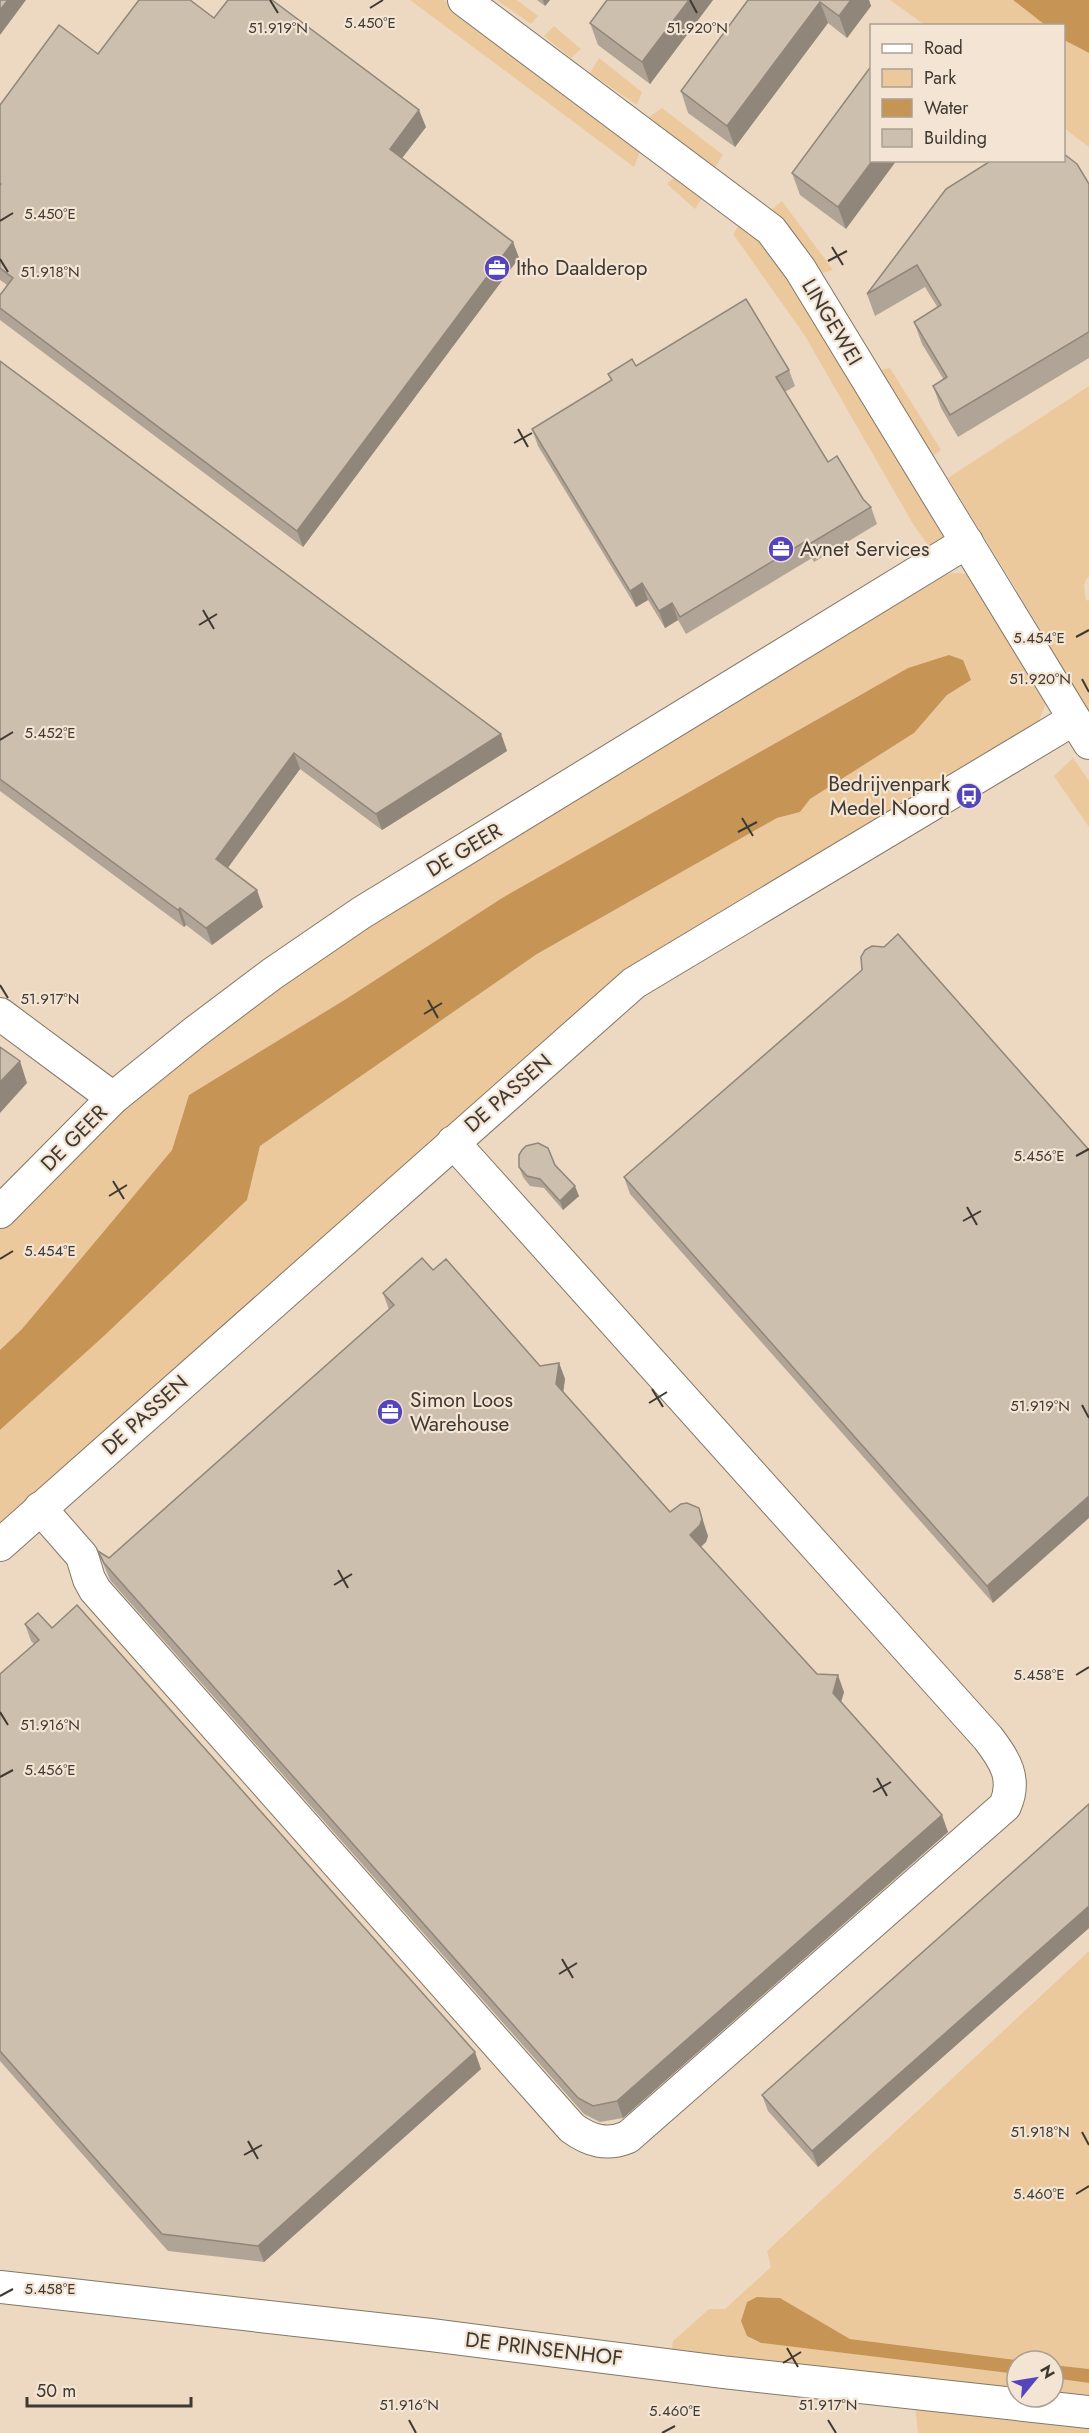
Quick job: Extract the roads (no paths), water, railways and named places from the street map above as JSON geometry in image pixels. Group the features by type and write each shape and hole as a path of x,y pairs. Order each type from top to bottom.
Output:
{"street":[{"name":"LINGEWEI","path":"464,0 771,230 800,269 1082,731"},
{"name":"DE GEER","path":"0,1212 113,1098 212,1019 361,913 967,542"},
{"name":"DE PASSEN","path":"0,1545 634,983 1082,731"},
{"path":"0,1014 113,1098"},
{"path":"40,1508 82,1556 95,1590 572,2128 585,2137 608,2143 628,2137 1005,1806 1010,1795 1011,1784 1008,1769 988,1738 453,1142"},
{"name":"DE PRINSENHOF","path":"0,2287 431,2335 722,2372 1089,2412"}],"water":[{"path":"1013,0 1089,0 1089,53 1065,41 1065,24 1044,24"},
{"path":"949,655 963,660 971,680 947,695 914,733 810,799 800,812 777,818 537,954 260,1146 247,1200 105,1335 0,1430 0,1350 22,1329 172,1150 189,1095 346,999 502,898 908,668"},
{"path":"757,2297 780,2298 850,2339 1005,2359 1005,2373 761,2343 747,2336 741,2321 747,2302"},
{"path":"1065,2366 1089,2369 1089,2383 1065,2380"}],"place":[{"name":"Itho Daalderop","path":"497,268"},
{"name":"Avnet Services","path":"781,549"},
{"name":"Bedrijvenpark Medel Noord","path":"969,796"},
{"name":"Simon Loos Warehouse","path":"390,1412"}]}
